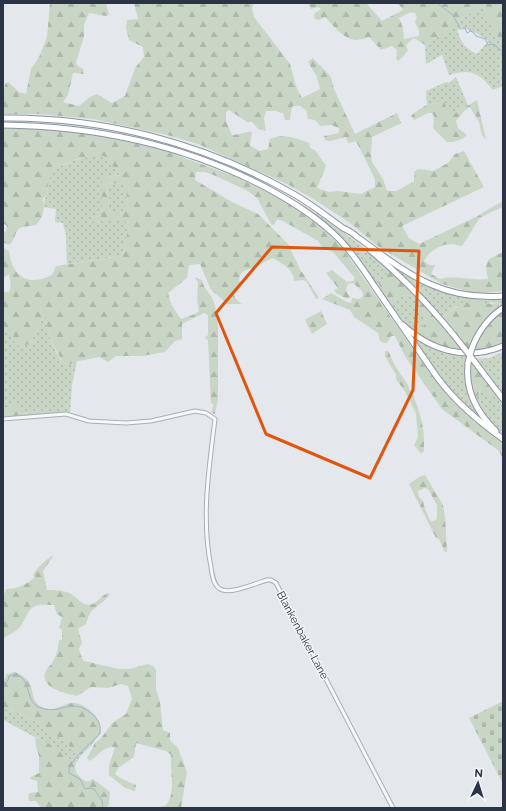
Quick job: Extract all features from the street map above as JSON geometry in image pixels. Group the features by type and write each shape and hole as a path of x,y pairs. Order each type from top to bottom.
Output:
{"highway":[{"path":"3,118 50,119 89,123 132,131 179,144 232,164 278,185 344,228 405,281 434,311 503,399"},
{"path":"3,125 67,128 124,137 166,148 197,158 250,180 302,208 333,233 353,256 451,396 472,416 503,438"},
{"path":"344,228 352,232 405,271 431,285 447,291 471,296 503,296"},
{"path":"503,308 492,316 482,327 472,348 468,363 468,379 473,401 486,420 503,438"},
{"path":"398,320 423,341 446,350 459,353 476,353 503,346"}],"street":[{"name":"Blankenbaker Lane","path":"3,419 66,414 89,422 126,423 151,421 195,411 206,413 215,419 206,511 207,548 214,582 218,588 236,590 267,580 275,582 393,808"}],"highlighted area":[{"path":"272,247 419,251 413,390 370,478 266,434 216,313"}],"green space":[{"path":"50,3 106,3 109,15 106,16 89,13 84,25 84,36 76,63 83,69 84,74 73,73 68,95 63,102 79,106 90,97 97,94 112,103 125,96 135,68 144,57 143,47 129,40 126,28 127,20 138,19 134,3 254,3 252,8 254,17 290,64 296,86 302,98 320,89 317,77 308,62 313,58 331,77 334,89 355,134 397,113 401,123 372,137 372,162 383,179 387,191 397,191 414,181 414,172 418,169 433,171 448,163 455,154 464,151 484,187 402,226 409,238 419,244 478,216 503,201 503,207 479,219 462,246 448,244 440,247 432,251 424,261 429,265 435,265 431,274 440,279 488,279 486,268 488,261 503,252 503,291 484,293 470,292 442,284 379,247 350,223 312,198 289,185 198,144 167,135 93,119 38,114 3,114 5,84 8,82 19,92 26,94 31,69 40,55 47,37","holes":["293,106 300,106 306,110 308,119 315,120 320,126 331,125 339,128 339,133 324,136 325,140 330,141 346,137 348,143 356,141 375,179 375,187 361,194 338,191 329,192 317,188 326,166 315,150 310,148 309,143 294,138 280,136 270,139 268,149 260,151 250,146 252,132 232,135 226,121 226,112 229,110 247,122 252,122 258,129 266,131 264,118 266,111 283,113 285,120 290,120"]},
{"path":"308,3 366,3 382,21 403,10 398,3 503,3 503,48 482,6 466,16 456,20 445,32 425,45 414,38 406,45 408,50 398,61 396,59 397,50 392,46 381,50 369,37 356,40 347,38 325,17 319,20 315,19 314,14 321,9 318,7 311,9","holes":["411,12 415,13 417,17 415,22 419,31 419,36 404,39 403,28 399,18"]},
{"path":"482,6 503,48 503,86 493,90 479,76 469,72 449,75 442,55 426,64 425,45 445,32 456,20 466,16","holes":["466,29 478,34 488,41 477,54 464,45 457,30"]},
{"path":"456,77 468,105 452,115 447,112 439,102 427,105 426,91 446,82 449,83"},
{"path":"477,100 486,140 482,135 479,122 470,107 465,110 456,121 458,128 467,135 460,140 455,141 447,142 433,128 434,116 432,113 428,113 414,120 411,116 426,105 440,102 445,103 447,112 452,115"},
{"path":"23,127 98,135 160,149 231,175 283,199 312,218 343,249 430,373 460,408 475,422 503,442 503,459 499,451 442,409 405,356 395,336 391,336 387,343 380,341 378,333 354,317 350,310 322,299 331,293 351,303 352,298 360,299 363,296 362,291 353,283 348,284 346,287 350,297 349,298 347,299 336,293 334,290 338,288 326,273 332,270 347,282 353,281 355,278 333,252 323,248 318,241 283,221 277,219 274,225 271,224 257,198 248,191 205,172 196,172 195,180 232,202 258,214 288,244 300,269 319,298 316,299 307,282 303,280 294,281 292,273 283,264 273,258 242,272 239,281 242,285 233,291 236,299 242,304 228,304 211,290 200,264 189,265 187,278 168,293 171,304 181,319 199,311 197,300 198,282 194,277 202,280 204,287 213,300 218,320 218,399 215,414 211,413 214,405 211,403 208,341 205,337 208,335 208,315 204,313 182,324 182,339 175,341 165,352 142,356 116,356 108,362 99,357 70,364 64,363 52,341 46,316 41,320 30,344 19,346 15,345 12,331 7,329 3,332 3,292 9,292 11,285 9,274 5,277 3,276 3,248 9,251 11,260 18,273 29,280 36,280 52,275 56,266 122,256 127,238 127,229 126,220 106,220 91,223 90,220 92,218 102,215 102,181 105,177 120,175 104,156 90,156 64,164 53,172 49,179 46,195 43,199 44,207 42,217 36,225 20,228 9,245 3,242 3,234 6,231 7,226 3,223 3,128","holes":["123,183 127,196 125,210 118,214 113,214 109,211 107,184"]},
{"path":"90,156 104,156 120,175 105,177 102,215 92,218 91,223 106,220 126,220 126,243 122,256 67,264 66,235 63,223 55,222 56,209 44,207 48,181 56,170 66,163"},
{"path":"123,183 125,186 127,200 125,210 118,214 113,214 109,211 107,184"},
{"path":"316,213 358,243 390,270 386,277 378,282 379,287 344,241 315,215"},
{"path":"382,257 416,280 444,292 486,299 503,298 503,305 494,312 494,308 500,304 496,302 457,306 442,318 407,279"},
{"path":"388,270 390,270 412,292 410,295 401,296 391,305 382,293 378,282 386,277"},
{"path":"412,292 420,299 422,311 426,317 424,326 415,333 404,323 391,305 401,296 410,295"},
{"path":"420,299 464,352 434,345 415,333 424,326 426,317 419,305"},
{"path":"474,301 492,304 500,302 500,304 496,307 478,331 473,339 469,351 442,318 460,305"},
{"path":"503,310 503,342 483,350 473,351 484,328"},
{"path":"321,311 327,324 312,334 306,319"},
{"path":"46,316 49,334 61,360 66,364 77,361 72,385 70,413 33,415 14,409 3,408 3,332 7,329 12,331 15,340 30,344 41,320"},
{"path":"413,339 440,350 467,356 465,375 469,393 472,402 488,425 476,417 456,397"},
{"path":"385,351 389,352 394,364 411,391 418,407 424,442 424,451 421,454 414,445 418,437 416,414 406,393 396,379 396,375 385,356"},
{"path":"503,352 503,395 475,359 489,358"},
{"path":"470,360 472,362 471,371 479,394 482,387 496,393 499,397 503,407 503,435 480,412 470,383"},
{"path":"472,362 496,393 489,396 486,394 485,388 482,387 477,397 475,396 473,392 471,375"},
{"path":"16,403 24,413 33,415 3,418 3,408"},
{"path":"425,475 443,505 447,552 445,552 439,539 436,538 409,484","holes":["425,488 428,489 437,505 437,519 431,522 423,501 419,497 418,491"]},
{"path":"54,555 43,571 47,590 58,590 72,594 83,603 89,605 95,603 106,594 110,594 90,613 86,624 78,629 82,643 79,649 84,661 119,669 129,669 148,664 153,666 156,670 156,689 160,702 163,730 170,733 170,740 178,748 187,772 181,808 150,808 166,805 171,795 171,755 166,751 136,743 134,757 118,768 115,774 120,778 136,785 135,791 125,788 109,775 109,766 115,747 105,749 90,761 87,758 95,743 102,737 112,723 126,714 132,699 128,686 121,684 108,688 91,687 77,696 54,689 49,685 45,676 46,670 55,658 59,640 62,640 62,630 59,628 62,617 57,614 54,605 35,606 30,610 18,629 3,638 3,597 6,589 18,587 29,582 35,577 33,575 39,567"},
{"path":"14,672 28,680 31,685 34,699 44,708 50,709 76,703 91,711 96,716 99,721 101,733 88,749 81,755 35,721 3,708 3,682 7,674"},
{"path":"503,701 503,784 469,718"},
{"path":"3,708 35,721 63,741 81,755 76,763 38,737 35,737 3,720"},
{"path":"35,737 50,744 76,763 76,772 81,778 87,782 93,779 110,792 109,804 107,808 41,808 36,801 29,801 29,793 38,792 37,781 30,779 39,773 39,756"}],"waterway":[{"path":"437,3 453,15 460,28"},
{"path":"463,28 465,28 467,33 470,31 473,32 476,36 485,39 488,45 494,44 503,51"},
{"path":"3,686 8,680 9,676 16,674 24,681 31,699 36,705 52,710 73,706 79,707 85,709 96,718 99,722 100,733 76,757 69,768 69,773 80,779 85,789 90,788 95,790 103,803 102,808"}]}
